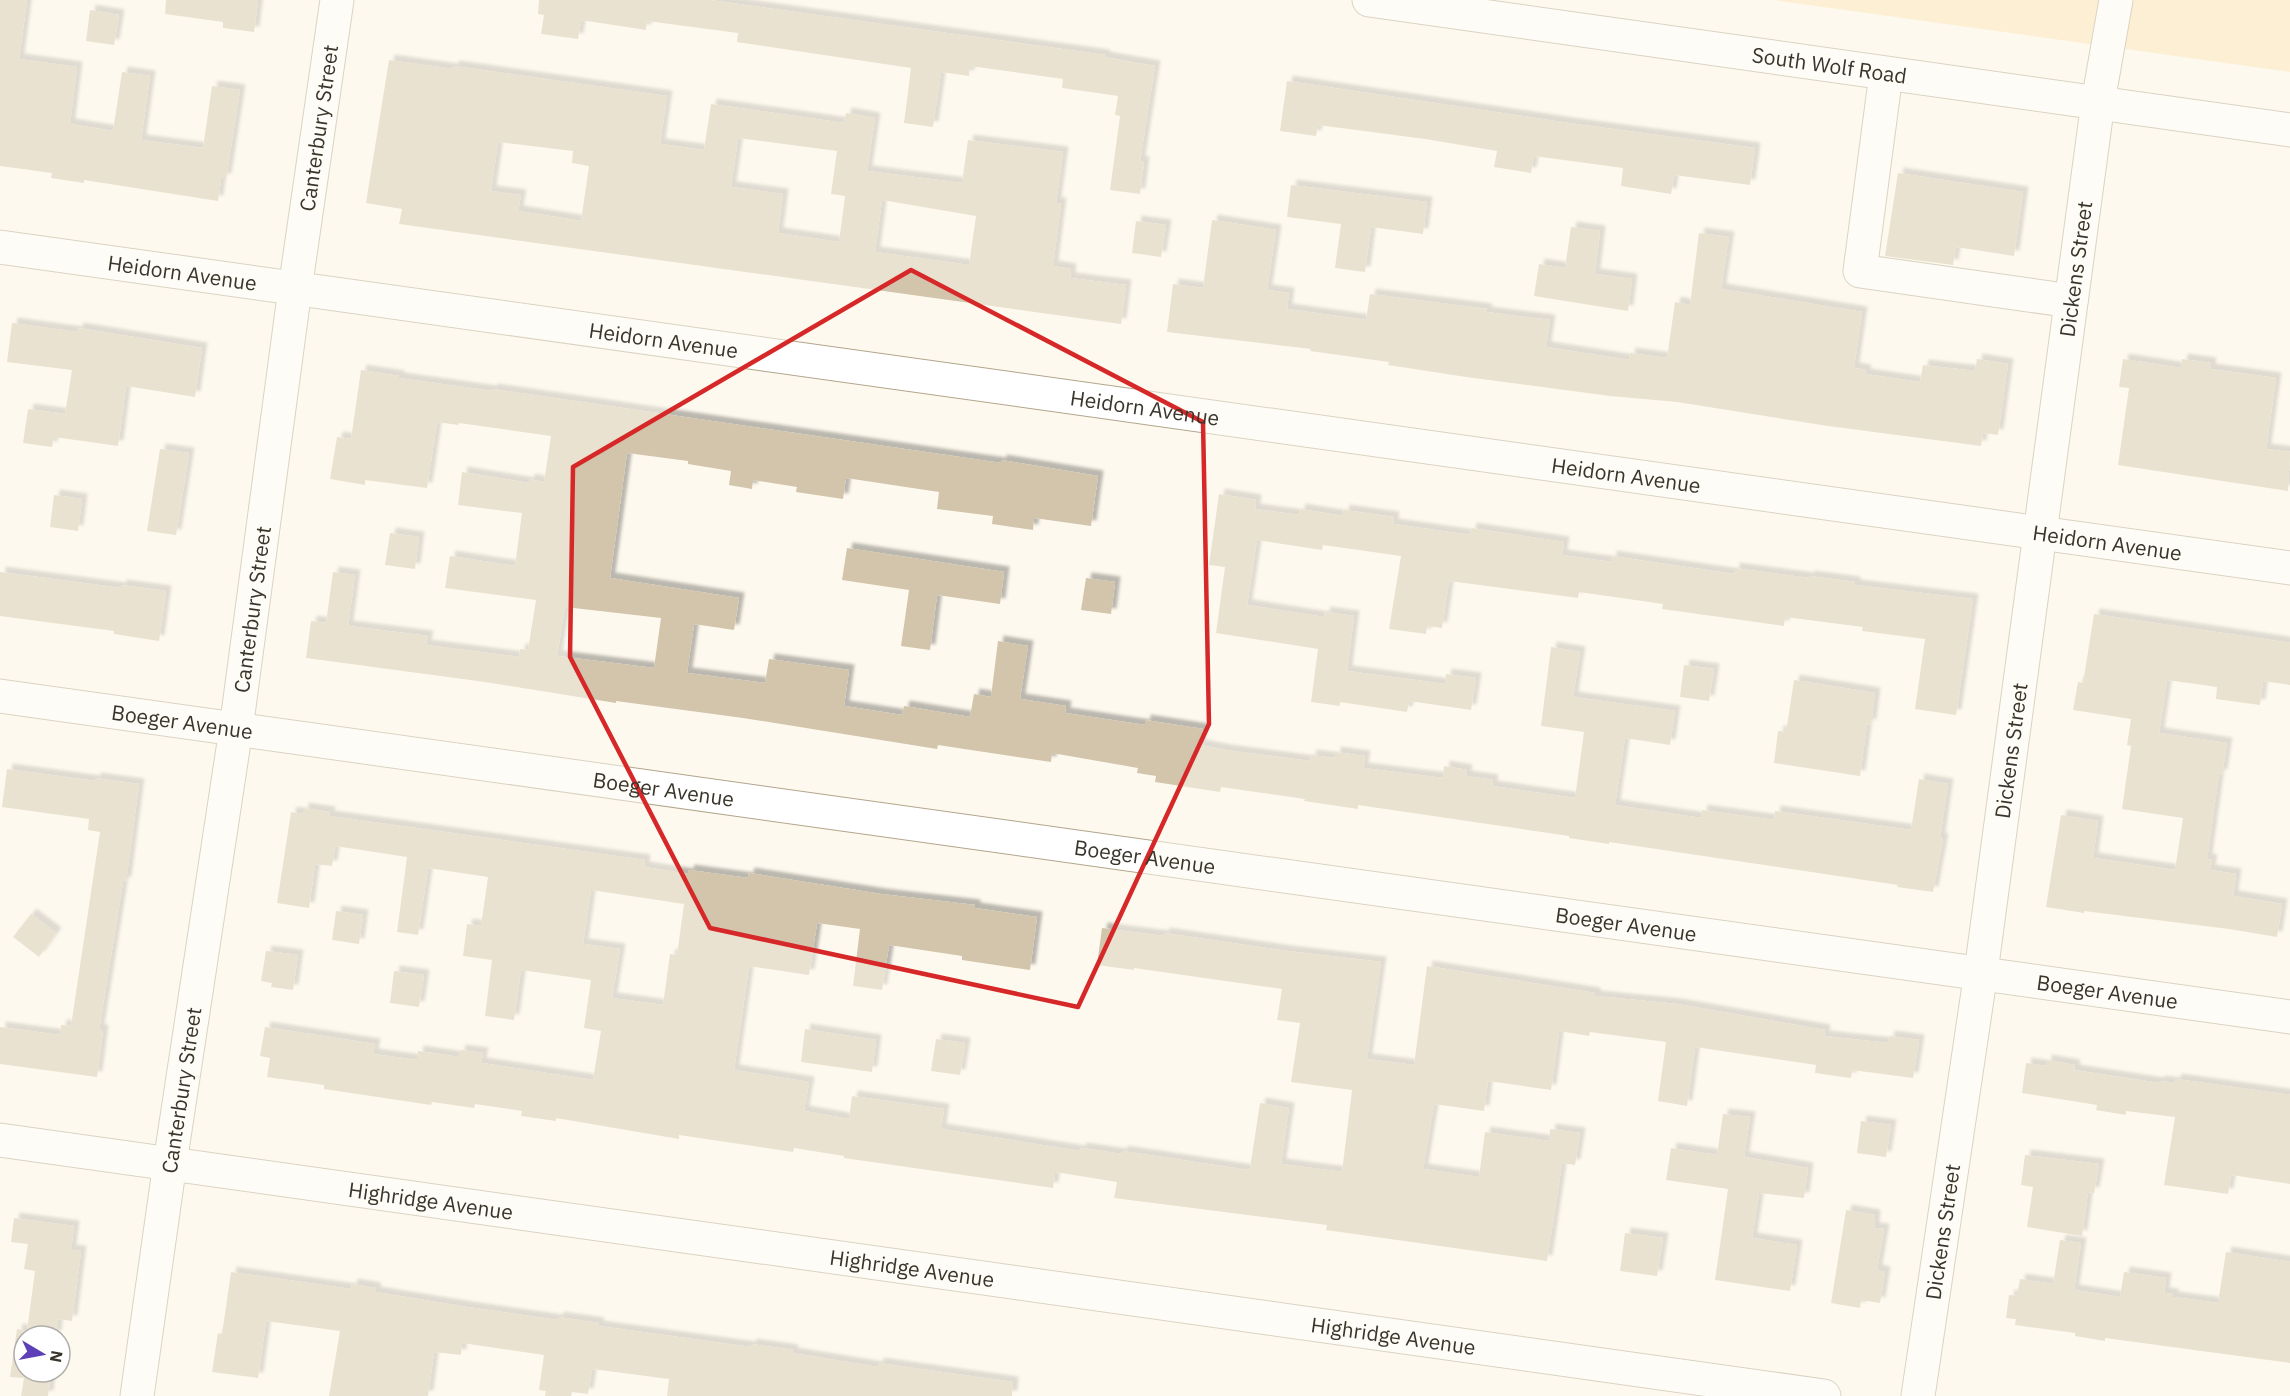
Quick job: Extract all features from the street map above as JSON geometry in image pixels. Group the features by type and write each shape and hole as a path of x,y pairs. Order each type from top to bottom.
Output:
{"street":[{"name":"Canterbury Street","path":"137,1396 236,729 295,289 337,0"},
{"name":"South Wolf Road","path":"1370,0 2290,130"},
{"name":"Dickens Street","path":"1918,1396 1981,972 2098,102 2116,0"},
{"path":"1886,74 1860,271 2071,301"},
{"name":"Heidorn Avenue","path":"0,247 2290,568"},
{"name":"Boeger Avenue","path":"0,696 2290,1017"},
{"name":"Highridge Avenue","path":"0,1140 1824,1396"}],"highlighted area":[{"path":"911,270 1203,422 1209,724 1078,1007 710,928 570,657 573,467"}],"shaded area":[{"path":"1773,0 2290,0 2290,72"}],"building":[{"path":"0,0 27,0 19,59 77,67 70,124 113,131 122,72 150,76 141,140 203,148 212,86 240,90 226,179 221,179 218,201 84,180 84,183 51,178 52,173 0,166"},
{"path":"166,0 258,0 254,32 223,28 223,22 165,14"},
{"path":"539,0 709,0 1105,55 1104,57 1155,66 1140,161 1144,162 1140,194 1110,190 1120,116 1115,115 1118,96 1062,88 1063,79 970,66 969,76 941,72 933,127 904,123 911,68 737,42 738,33 647,21 646,30 581,20 578,39 541,34 544,15 538,14"},
{"path":"90,10 119,15 114,45 86,41"},
{"path":"389,60 453,69 454,66 667,96 660,144 704,150 711,104 844,123 846,113 875,118 867,171 962,183 968,140 1063,152 1056,203 1061,203 1053,266 1071,269 1070,278 1126,285 1121,324 399,224 402,209 366,203","holes":["738,138 837,151 831,194 845,196 839,242 778,233 783,194 731,187","498,142 573,151 572,163 589,166 581,221 518,211 521,195 491,191","882,200 976,216 969,265 875,252"]},
{"path":"1287,81 1755,148 1750,185 1674,175 1671,194 1621,186 1623,168 1534,156 1531,173 1494,167 1497,151 1318,125 1316,136 1280,131"},
{"path":"1898,173 2023,192 2014,256 1956,247 1953,265 1885,256"},
{"path":"1291,185 1427,202 1423,234 1371,227 1365,272 1335,268 1341,224 1287,217"},
{"path":"1212,220 1276,230 1267,290 1289,293 1287,309 1366,320 1370,294 1487,309 1486,312 1550,320 1546,347 1629,360 1630,353 1667,358 1675,302 1690,305 1699,233 1729,237 1721,289 1862,312 1854,368 1866,370 1865,374 1920,382 1923,365 1975,371 1977,359 2008,364 1998,435 1983,433 1981,446 1828,426 1677,402 1610,396 1466,377 1388,365 1389,362 1310,351 1311,349 1167,332 1173,284 1203,288"},
{"path":"1136,221 1166,225 1161,257 1132,253"},
{"path":"1571,227 1600,231 1595,274 1632,279 1628,311 1534,296 1539,264 1565,268"},
{"path":"12,323 77,332 78,328 202,348 195,397 126,386 118,446 54,437 52,447 23,443 28,409 65,414 72,370 7,362"},
{"path":"2123,359 2181,368 2182,359 2211,363 2210,369 2276,378 2266,449 2290,452 2288,491 2118,465 2129,388 2119,387"},
{"path":"361,370 399,376 399,378 492,391 492,389 1001,463 1001,460 1098,476 1091,526 1034,518 1033,530 992,524 993,516 937,509 939,492 846,478 843,499 796,492 797,487 753,480 752,489 729,485 731,471 688,464 688,461 627,453 610,578 739,598 734,630 694,624 687,673 765,683 769,659 849,670 844,706 902,715 904,706 970,717 974,694 991,697 998,641 1028,646 1020,699 1066,706 1065,713 1145,725 1145,720 1203,729 1200,745 1226,750 1310,761 1311,755 1335,758 1335,752 1365,756 1363,768 1443,778 1444,766 1467,770 1466,776 1493,780 1492,786 1575,798 1584,732 1541,726 1551,647 1580,652 1573,697 1675,711 1670,745 1625,738 1615,805 1701,818 1702,810 1774,820 1775,811 1911,830 1919,779 1948,784 1940,838 1943,839 1933,892 1358,805 1358,809 1221,787 1220,792 1155,782 1156,776 1137,773 1138,768 1052,753 1051,762 938,745 937,749 743,718 616,701 616,703 485,682 306,658 311,621 326,623 333,572 355,575 348,626 428,636 426,645 519,657 520,649 528,650 536,600 445,588 450,556 515,566 522,513 458,505 462,472 529,483 529,479 544,482 551,436 437,422 427,488 365,480 365,485 330,479 337,437 351,439","holes":["565,607 661,618 654,668 557,656"]},
{"path":"160,449 189,453 176,535 147,531"},
{"path":"1219,494 1256,500 1255,509 1299,515 1300,509 1343,516 1344,510 1394,517 1393,524 1470,535 1471,528 1564,542 1562,555 1611,562 1611,556 1734,574 1734,568 1973,599 1956,715 1915,709 1925,639 1862,631 1863,627 1785,617 1784,626 1662,609 1663,604 1579,592 1578,598 1449,581 1442,628 1427,626 1426,634 1389,629 1401,556 1323,545 1322,550 1257,540 1247,605 1324,617 1325,612 1354,616 1347,671 1445,684 1446,674 1476,678 1471,710 1409,701 1407,712 1340,702 1340,706 1311,702 1318,649 1216,633 1225,567 1209,565"},
{"path":"54,495 82,499 78,531 50,527"},
{"path":"390,533 419,537 415,569 385,565"},
{"path":"847,548 1004,572 1000,604 937,595 930,650 901,646 909,590 842,580"},
{"path":"0,572 121,588 121,585 166,591 159,641 114,634 114,631 0,616"},
{"path":"1086,578 1115,582 1111,614 1081,610"},
{"path":"2094,614 2290,643 2290,685 2263,681 2260,705 2216,699 2217,687 2167,680 2159,733 2227,743 2222,775 2219,774 2207,859 2212,860 2210,870 2236,874 2233,896 2282,904 2277,937 2046,907 2061,815 2098,821 2093,858 2175,870 2183,818 2122,809 2131,746 2127,745 2131,719 2073,710 2078,682 2083,683"},
{"path":"1684,665 1714,669 1709,701 1680,697"},
{"path":"1794,680 1875,693 1871,725 1867,724 1860,776 1774,763 1778,731 1786,732"},
{"path":"7,769 95,781 95,778 139,784 126,882 123,882 99,1030 103,1030 97,1077 0,1064 0,1027 60,1035 61,1025 71,1026 100,832 88,830 89,819 2,807"},
{"path":"303,808 330,812 329,816 645,860 644,867 688,874 689,870 748,878 749,873 881,894 975,905 975,908 1037,917 1030,970 962,960 962,956 889,945 882,990 853,986 860,929 817,923 809,975 749,966 734,1070 809,1082 804,1111 849,1119 852,1096 944,1109 941,1129 1080,1151 1081,1148 1122,1154 1122,1151 1248,1170 1260,1103 1289,1108 1281,1164 1342,1172 1352,1090 1291,1082 1300,1023 1277,1020 1282,989 1097,965 1102,928 1164,936 1164,933 1381,962 1367,1059 1414,1065 1427,966 1595,993 1595,996 1677,1004 1825,1030 1824,1036 1888,1043 1889,1036 1919,1040 1913,1078 1852,1070 1851,1078 1815,1073 1816,1065 1695,1047 1687,1106 1658,1101 1666,1042 1590,1032 1589,1036 1559,1031 1551,1090 1488,1081 1484,1111 1434,1104 1423,1169 1479,1177 1485,1132 1549,1141 1550,1129 1580,1133 1575,1165 1562,1163 1547,1261 1326,1230 1327,1225 1114,1198 1117,1182 1055,1172 1053,1188 844,1158 844,1156 794,1148 793,1152 679,1135 679,1139 556,1118 556,1121 521,1116 522,1111 475,1104 474,1108 432,1102 431,1105 324,1089 324,1085 267,1077 270,1058 260,1056 265,1027 375,1044 373,1054 417,1060 418,1051 459,1057 460,1050 483,1053 481,1063 593,1080 601,1031 584,1028 591,980 521,970 514,1020 485,1016 492,960 463,956 467,924 481,926 488,877 428,868 418,935 397,932 407,857 335,846 332,866 315,864 309,908 277,903 291,812 303,814","holes":["591,890 684,904 677,955 670,954 663,1005 612,998 620,949 583,944"]},
{"path":"336,911 363,915 359,944 332,940"},
{"path":"31,914 56,933 39,957 13,937"},
{"path":"266,951 298,955 293,990 271,987 272,983 261,981"},
{"path":"394,971 424,975 419,1007 390,1003"},
{"path":"805,1029 876,1040 872,1072 801,1062"},
{"path":"936,1039 965,1043 960,1075 931,1071"},
{"path":"2046,1060 2075,1065 2074,1070 2159,1083 2159,1081 2175,1083 2176,1079 2290,1095 2290,1184 2231,1175 2228,1194 2164,1185 2175,1117 2126,1111 2126,1115 2096,1110 2097,1105 2022,1093 2026,1063 2046,1066"},
{"path":"1723,1114 1750,1117 1744,1157 1808,1168 1804,1198 1759,1193 1752,1238 1797,1245 1790,1291 1715,1280 1728,1189 1666,1180 1671,1148 1717,1155"},
{"path":"1861,1121 1891,1125 1886,1157 1857,1153"},
{"path":"2025,1155 2099,1164 2094,1193 2088,1192 2082,1236 2027,1227 2033,1187 2021,1185"},
{"path":"1846,1210 1875,1215 1874,1228 1884,1229 1877,1270 1885,1272 1880,1303 1861,1300 1860,1308 1831,1303"},
{"path":"14,1218 74,1226 71,1250 81,1251 72,1321 58,1319 57,1324 28,1324 35,1271 24,1269 28,1244 11,1242"},
{"path":"1625,1233 1663,1238 1657,1276 1620,1271"},
{"path":"2060,1240 2081,1243 2074,1290 2120,1297 2124,1272 2166,1278 2164,1293 2173,1294 2173,1297 2218,1303 2226,1252 2290,1262 2290,1363 2105,1338 2105,1341 2075,1336 2075,1333 2015,1325 2016,1319 2006,1318 2009,1295 2017,1296 2020,1279 2053,1284"},
{"path":"231,1272 351,1289 352,1284 376,1288 375,1292 467,1307 558,1320 558,1317 599,1323 598,1326 751,1347 751,1344 793,1350 792,1353 878,1367 878,1363 1013,1382 1012,1396 667,1396 669,1379 592,1369 588,1394 572,1392 571,1396 545,1396 546,1391 539,1390 544,1355 462,1343 461,1355 434,1352 428,1396 329,1396 340,1331 266,1321 258,1378 212,1372 218,1333 222,1334"},
{"path":"23,1384 50,1384 48,1396 21,1396"}]}
